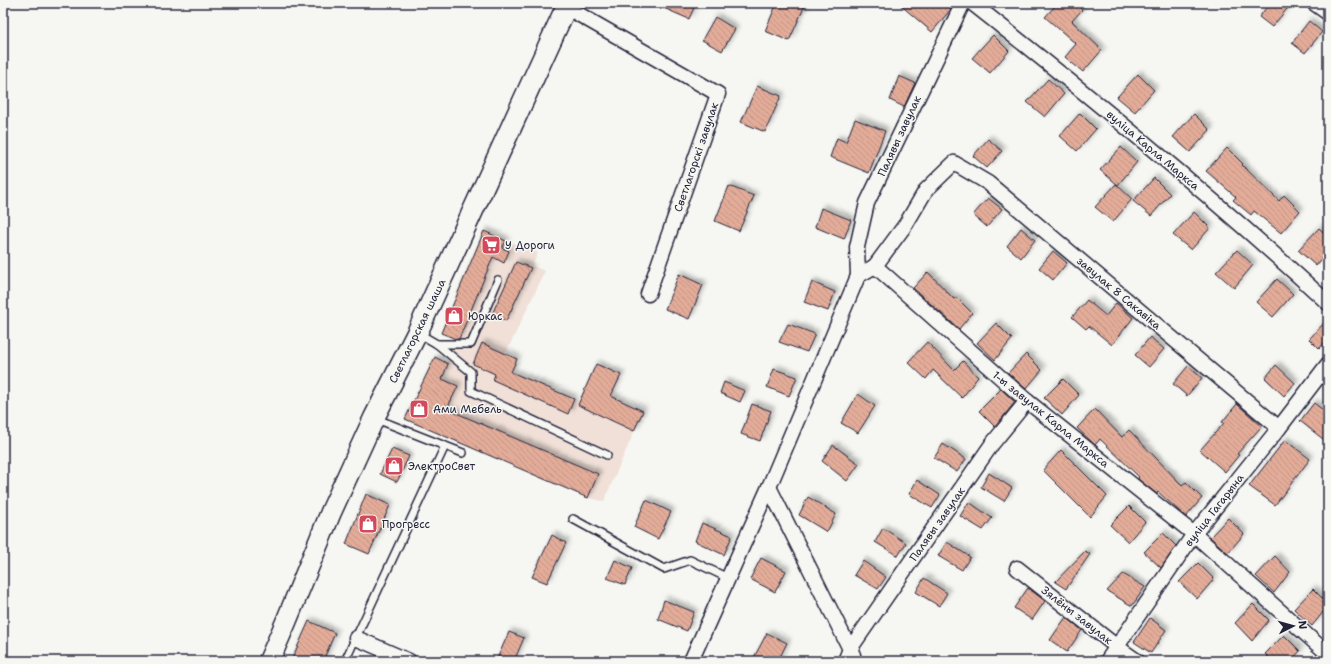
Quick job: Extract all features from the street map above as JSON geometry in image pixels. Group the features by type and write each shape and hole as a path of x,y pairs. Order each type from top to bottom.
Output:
{"main road":[{"name":"Светлагорская шаша","path":"269,661 332,512 374,418 417,333 567,5"}],"street":[{"name":"Палявы завулак","path":"690,661 769,487 858,276 857,247 867,203 963,3"},
{"name":"вуліца Карла Маркса","path":"972,3 1079,88 1189,180 1275,254 1328,303"},
{"path":"1314,3 1328,14"},
{"name":"Светлагорскі завулак","path":"567,5 718,94 648,294"},
{"name":"завулак 8 Сакавіка","path":"875,266 906,224 926,190 954,164 988,183 1279,428"},
{"path":"858,276 875,266"},
{"name":"1-ы завулак Карла Маркса","path":"875,266 1027,401 1194,534 1328,654"},
{"name":"вуліца Гагарына","path":"1107,661 1194,534 1328,364"},
{"name":"Палявы завулак","path":"850,657 992,444 1027,401"},
{"name":"Палявы завулак","path":"769,487 850,657"},
{"name":"Зялёны завулак","path":"1017,568 1137,661"},
{"path":"356,638 409,661"}],"lane":[{"path":"437,344 471,344 498,280"},
{"path":"417,333 437,344 471,372 471,391 607,455"},
{"path":"374,418 463,453"},
{"path":"346,661 445,446"},
{"path":"574,519 664,569 690,560 728,578"}],"shaded area":[{"path":"484,231 538,253 532,266 545,271 506,353 517,359 512,372 579,401 596,364 621,375 611,396 643,411 604,501 588,498 405,419 435,357 447,363 452,349 452,337 441,333"}],"building":[{"path":"652,3 696,3 689,19"},
{"path":"777,3 806,3 789,41 765,31"},
{"path":"898,3 944,3 951,9 932,32"},
{"path":"1058,3 1075,3 1082,10 1072,21 1102,50 1083,72 1065,57 1076,44 1045,17"},
{"path":"1270,3 1292,3 1272,27 1259,17"},
{"path":"715,17 735,29 722,51 702,40"},
{"path":"1309,21 1322,32 1305,53 1292,43"},
{"path":"993,35 1009,51 990,73 972,58"},
{"path":"1138,74 1154,90 1135,112 1117,97"},
{"path":"899,76 915,83 904,107 890,100"},
{"path":"1048,79 1064,94 1045,117 1027,102"},
{"path":"757,86 781,96 765,132 741,122"},
{"path":"1080,113 1096,129 1077,151 1060,136"},
{"path":"1194,114 1210,130 1190,152 1173,137"},
{"path":"855,119 885,131 869,173 830,157 837,138 846,142"},
{"path":"988,139 1002,151 987,168 973,156"},
{"path":"1121,147 1137,162 1118,185 1100,170"},
{"path":"1227,148 1279,201 1284,195 1300,211 1281,233 1254,211 1251,215 1233,200 1236,197 1206,171"},
{"path":"1154,178 1170,194 1151,216 1133,201"},
{"path":"1116,184 1132,199 1113,222 1095,207"},
{"path":"729,186 754,196 739,231 715,221"},
{"path":"988,198 1002,209 987,227 973,215"},
{"path":"821,208 851,220 844,239 815,227"},
{"path":"1194,212 1210,228 1191,250 1173,235"},
{"path":"1021,228 1035,240 1021,258 1007,246"},
{"path":"1319,228 1328,237 1328,251 1316,266 1298,250"},
{"path":"484,231 506,241 502,248 509,251 504,263 493,257 459,339 456,339 441,333"},
{"path":"1237,250 1253,265 1234,288 1216,272"},
{"path":"1053,251 1067,263 1053,280 1039,268"},
{"path":"516,262 531,268 506,321 492,314"},
{"path":"928,272 954,299 956,297 972,313 959,329 913,288"},
{"path":"679,274 703,285 689,319 665,309"},
{"path":"1277,279 1293,294 1273,317 1256,302"},
{"path":"812,282 835,292 828,311 804,302"},
{"path":"1087,300 1106,316 1116,303 1133,318 1112,345 1089,326 1086,329 1072,317"},
{"path":"1328,319 1328,339 1319,349 1309,339"},
{"path":"996,323 1012,339 995,360 977,343"},
{"path":"788,324 815,334 807,352 779,342"},
{"path":"1150,337 1164,349 1149,367 1135,355"},
{"path":"927,342 954,370 963,361 978,377 962,398 933,370 926,379 908,362"},
{"path":"482,343 517,359 511,372 574,399 568,414 493,380 495,374 473,364"},
{"path":"1026,354 1042,370 1026,389 1008,373"},
{"path":"435,357 448,364 442,379 458,386 447,409 598,474 588,498 405,419"},
{"path":"596,364 621,375 611,396 643,411 634,431 578,405"},
{"path":"1276,365 1295,383 1284,396 1265,378"},
{"path":"1188,366 1202,378 1187,396 1173,384"},
{"path":"774,369 797,377 789,396 767,387"},
{"path":"1063,379 1079,395 1062,415 1044,398"},
{"path":"724,382 745,391 740,402 720,393"},
{"path":"1001,389 1015,402 995,427 979,411"},
{"path":"858,394 875,406 858,433 841,423"},
{"path":"1314,403 1328,414 1328,443 1300,421"},
{"path":"752,404 771,411 760,441 741,434"},
{"path":"1237,404 1262,426 1237,454 1239,455 1225,472 1200,450 1224,423 1222,422"},
{"path":"1095,409 1122,437 1129,430 1182,485 1186,482 1202,498 1186,517 1158,492 1157,494 1138,479 1139,477 1100,439 1095,445 1077,428"},
{"path":"1285,440 1310,459 1275,505 1249,486"},
{"path":"943,444 966,459 957,472 934,458"},
{"path":"833,445 859,464 847,481 822,461"},
{"name":"ЭлектроСвет","path":"392,449 409,456 397,482 380,474"},
{"path":"1061,450 1107,496 1090,517 1043,470"},
{"path":"989,473 1012,488 1004,501 981,487"},
{"path":"917,480 940,495 932,508 909,494"},
{"name":"Прогресс","path":"366,494 390,505 369,554 346,544"},
{"path":"808,497 836,514 827,532 799,515"},
{"path":"646,500 671,512 658,539 634,527"},
{"path":"969,502 992,518 983,530 960,516"},
{"path":"1129,506 1145,522 1128,542 1110,525"},
{"path":"1228,518 1244,534 1228,553 1210,537"},
{"path":"702,523 732,536 724,555 695,541"},
{"path":"883,528 906,543 898,556 875,542"},
{"path":"1163,533 1176,546 1161,568 1144,552"},
{"path":"552,535 566,543 547,583 532,577"},
{"path":"947,542 970,557 962,570 938,556"},
{"path":"1085,551 1090,554 1066,589 1055,582"},
{"path":"1275,556 1290,572 1274,593 1256,576"},
{"path":"761,558 786,571 775,592 750,579"},
{"path":"615,560 632,568 625,585 607,578"},
{"path":"863,561 886,577 878,589 854,575"},
{"path":"1198,563 1214,579 1197,599 1179,582"},
{"path":"1123,574 1145,587 1132,606 1107,591"},
{"path":"924,578 947,593 939,606 916,592"},
{"path":"1028,588 1045,601 1032,620 1014,608"},
{"path":"1313,589 1328,604 1328,606 1312,626 1294,609"},
{"path":"664,600 694,612 687,631 658,619"},
{"path":"1253,604 1269,620 1252,641 1235,623"},
{"path":"1066,617 1082,630 1067,652 1050,640"},
{"path":"1150,618 1166,630 1151,653 1134,642"},
{"path":"309,621 335,633 323,661 291,661"},
{"path":"509,632 524,638 514,661 496,661"},
{"path":"767,633 787,643 778,661 752,661"},
{"path":"1284,635 1300,651 1291,661 1272,661 1265,654"}],"place":[{"name":"У Дороги","path":"491,245"},
{"name":"Юркас","path":"454,316"},
{"name":"Ами Мебель","path":"419,409"},
{"name":"ЭлектроСвет","path":"394,466"},
{"name":"Прогресс","path":"368,524"}]}
